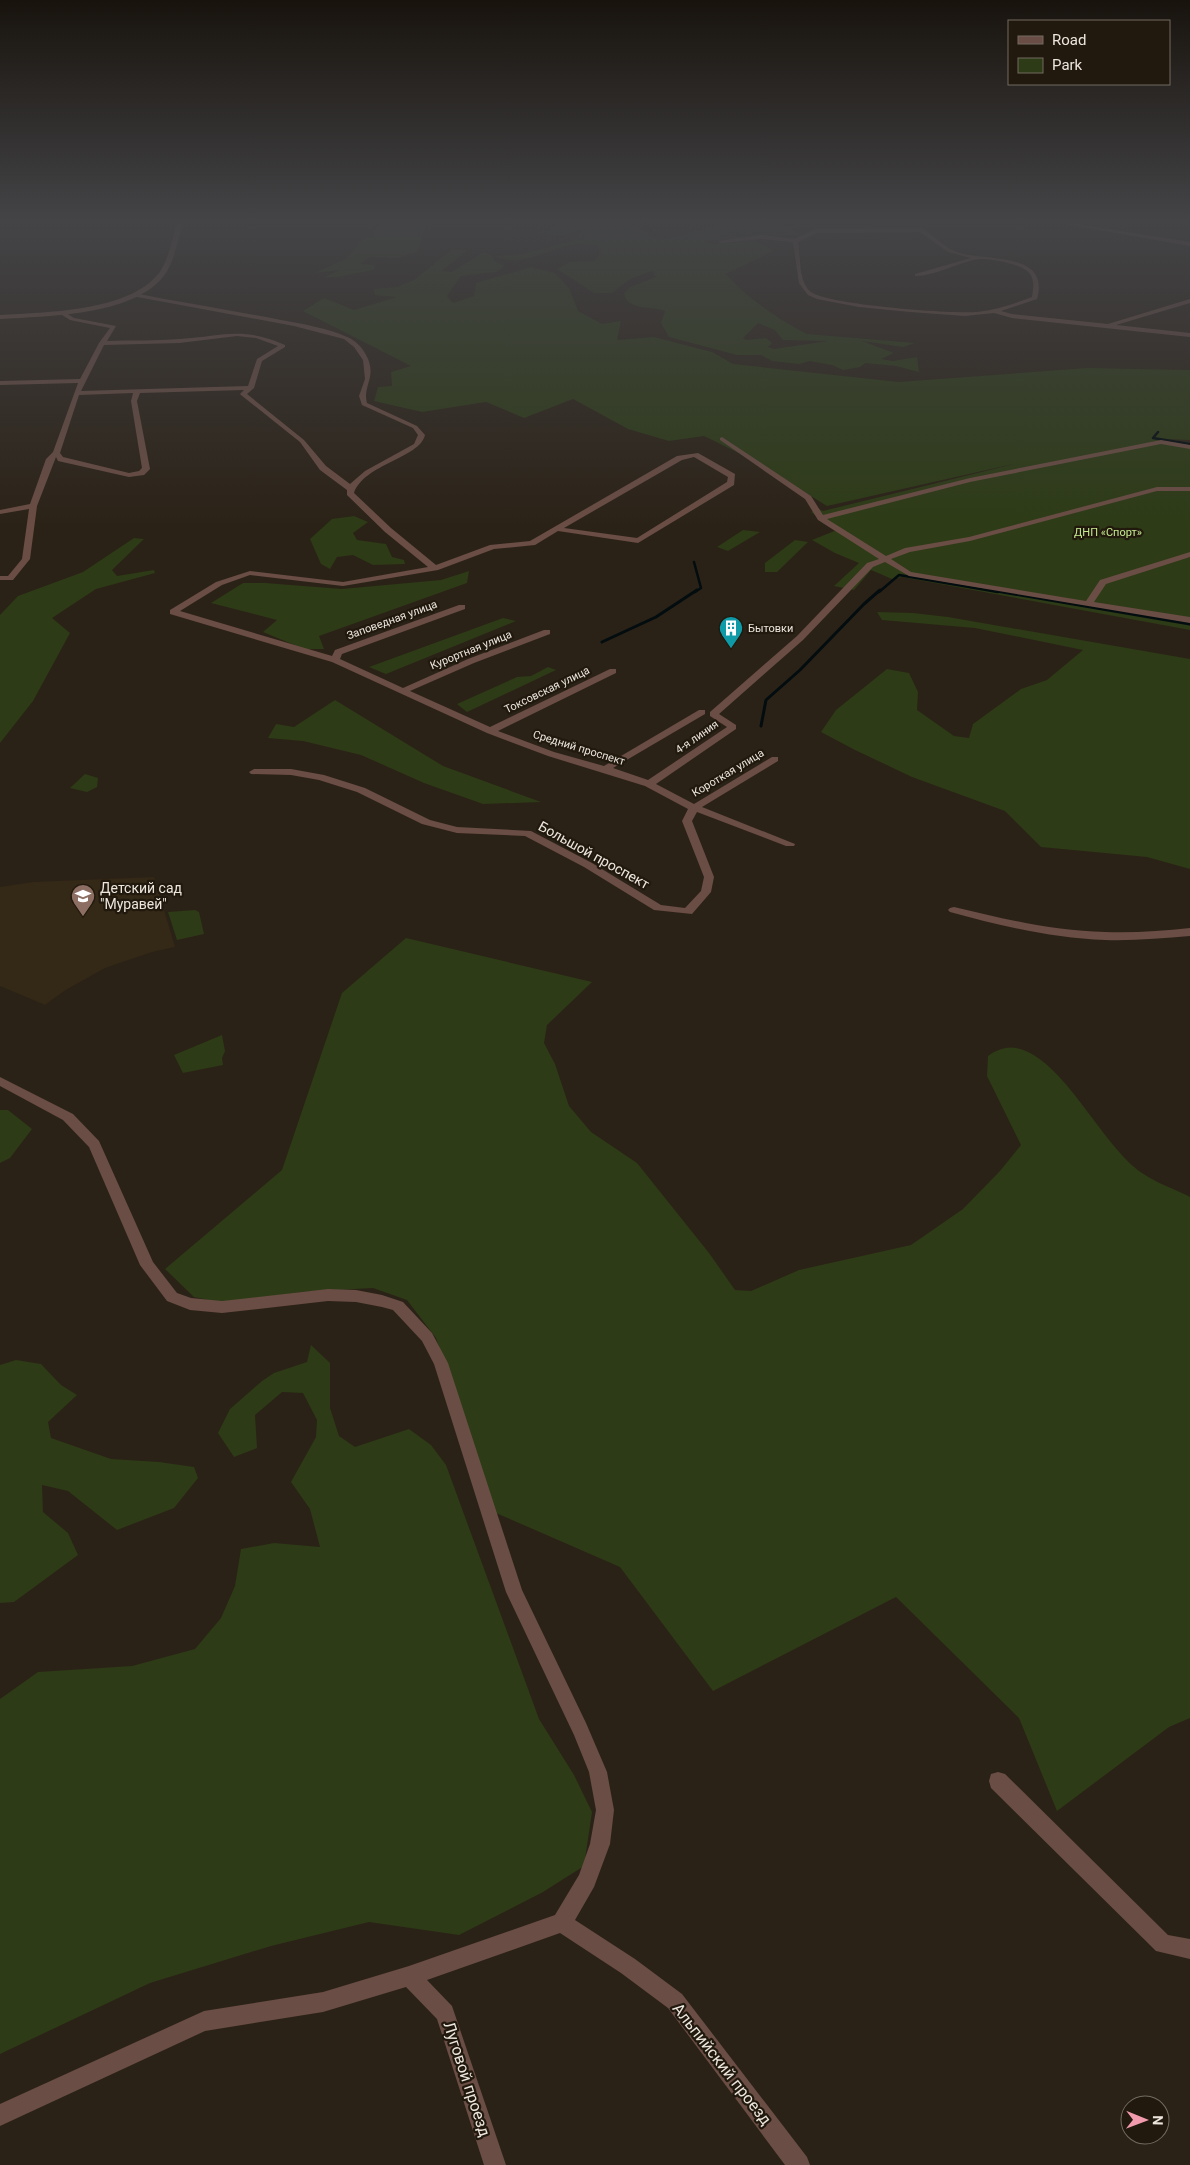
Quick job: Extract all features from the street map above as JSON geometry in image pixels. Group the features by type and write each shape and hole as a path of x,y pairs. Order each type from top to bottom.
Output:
{"street":[{"path":"0,578 10,578 26,559 33,506 50,459 56,453 80,381 90,360 114,327 108,324"},
{"path":"293,324 327,332 356,344 366,360 368,371 368,380 362,395 364,403 370,408 415,427 422,435 416,444 369,471 350,488"},
{"path":"1079,324 1190,336"},
{"path":"1104,327 1114,324"},
{"path":"102,343 190,340 248,334 266,338 283,346 259,360 251,388 243,394 302,441 323,468 350,488 350,493 388,530 435,568 493,547 532,543 680,458 695,455 732,476 731,484 638,541 558,529"},
{"path":"0,383 80,381"},
{"path":"76,393 251,388"},
{"path":"56,453 61,458 129,475 141,474 146,469 134,401 137,391"},
{"path":"722,439 808,498 821,518 909,574 1190,620"},
{"path":"821,518 970,480 1161,442 1190,447"},
{"path":"886,558 908,550 970,539 1157,490 1190,489"},
{"path":"0,512 33,506"},
{"path":"1088,603 1103,582 1190,554"},
{"name":"4-я линия","path":"649,784 732,727 713,714 720,710 734,694 800,638 870,565 886,558"},
{"name":"Средний проспект","path":"435,568 343,584 250,573 214,585 173,612 335,660 490,731 551,754 605,768 649,784 694,808 790,844"},
{"name":"Заповедная улица","path":"335,660 338,652 462,607"},
{"name":"Курортная улица","path":"403,691 471,661 547,632"},
{"name":"Токсовская улица","path":"490,731 613,671"},
{"path":"605,768 702,712"},
{"name":"Короткая улица","path":"694,808 775,759"},
{"name":"Большой проспект","path":"254,772 291,772 321,778 361,790 426,822 457,830 527,833 588,865 658,908 688,912 706,892 709,877 687,821 694,808"},
{"path":"954,910 1004,923 1068,933 1106,936 1190,932"},
{"path":"0,1082 68,1117 94,1144 147,1265 172,1297 190,1304 222,1307 328,1295 356,1296 398,1306 427,1337 442,1363 514,1592 580,1729 598,1772 605,1810 600,1844 587,1880 562,1923 409,1976 323,2002 204,2021 0,2115"},
{"path":"998,1781 1163,1944 1190,1949"},
{"name":"Альпийский проезд","path":"562,1923 628,1966 675,2001 799,2165"},
{"name":"Луговой проезд","path":"409,1976 445,2013 495,2165"}],"shaded area":[{"name":"Детский сад \"Муравей\"","path":"154,877 175,947 152,952 105,968 64,991 45,1005 0,986 0,887 33,882"}],"green space":[{"name":"ДНП «Спорт»","path":"329,324 620,324 617,340 654,337 712,352 733,364 899,382 1087,368 1190,370 1190,440 1167,439 1190,443 1190,630 902,577 892,579 871,570 854,590 834,586 859,563 835,553 812,540 837,530 811,512 819,509 823,511 1018,463 827,506 753,460 704,436 669,441 628,429 573,399 524,418 486,402 422,412 374,401 378,387 392,386 391,372 411,366"},
{"path":"662,324 757,324 743,338 746,340 766,338 772,343 768,347 774,349 828,341 783,340 775,330 761,324 790,324 807,334 915,343 903,347 862,341 894,353 881,359 893,361 917,357 919,372 896,366 865,363 860,367 843,370 832,365 810,361 799,364 772,361 761,355 737,355 669,337"},
{"path":"354,516 368,522 353,533 357,540 386,544 392,557 404,560 405,564 373,565 353,555 337,557 330,569 321,564 310,539 332,519"},
{"path":"743,530 760,532 728,551 717,547"},
{"path":"134,538 144,539 112,570 117,576 154,570 155,573 96,589 52,618 70,633 33,701 0,743 0,615 18,596 83,572"},
{"path":"795,540 808,542 777,572 765,572 765,563"},
{"path":"469,571 467,583 319,636 324,649 304,649 263,632 277,620 211,603 243,583 342,589 441,580"},
{"path":"877,612 913,613 948,617 1190,659 1190,869 1147,857 1041,847 1005,811 912,777 821,732 836,710 887,669 909,673 918,692 917,710 954,736 969,738 973,724 1021,689 1047,680 1083,650 975,628 882,620"},
{"path":"503,618 516,621 386,674 369,667"},
{"path":"548,667 556,670 467,712 457,704 517,677 531,676"},
{"path":"335,700 443,766 541,802 483,804 424,783 361,755 303,741 268,738 276,724 294,727"},
{"path":"85,774 98,778 97,787 87,792 70,788"},
{"path":"195,910 199,912 204,934 177,940 168,912"},
{"path":"406,938 592,982 547,1025 544,1043 555,1064 569,1106 591,1132 637,1163 709,1253 735,1290 751,1291 799,1270 911,1245 963,1209 1000,1171 1021,1145 987,1076 988,1056 1005,1048 1016,1048 1033,1055 1050,1067 1127,1160 1147,1177 1190,1197 1190,1718 1169,1727 1057,1811 1019,1718 896,1597 713,1691 620,1567 496,1513 436,1338 407,1300 373,1288 301,1292 223,1303 194,1297 165,1269 282,1170 342,993"},
{"path":"222,1035 225,1051 222,1058 223,1065 183,1073 174,1055"},
{"path":"0,1110 8,1110 32,1129 10,1158 0,1163"},
{"path":"311,1345 330,1363 330,1408 339,1436 355,1447 409,1429 431,1445 446,1465 539,1719 574,1775 592,1812 584,1866 543,1892 459,1935 369,1922 271,1946 150,1983 0,2054 0,1699 38,1672 132,1666 195,1649 221,1618 235,1586 241,1549 274,1543 320,1547 310,1509 291,1482 316,1437 317,1420 303,1393 282,1392 255,1415 257,1448 234,1457 218,1433 230,1409 262,1381 274,1373 307,1362"},
{"path":"16,1360 41,1364 61,1385 77,1395 48,1422 51,1438 111,1459 159,1462 194,1467 198,1478 174,1508 117,1530 68,1491 42,1485 43,1512 68,1533 78,1555 14,1602 0,1603 0,1365"}],"waterway":[{"path":"1158,432 1153,438 1190,444"},
{"path":"694,562 701,588 695,592"},
{"path":"879,592 899,575 998,592"},
{"path":"602,642 656,617 697,590"},
{"path":"761,726 766,700 800,670 880,590"},
{"path":"991,590 1190,624"}],"place":[{"name":"Бытовки","path":"731,649"},
{"name":"Детский сад \"Муравей\"","path":"83,917"}]}
